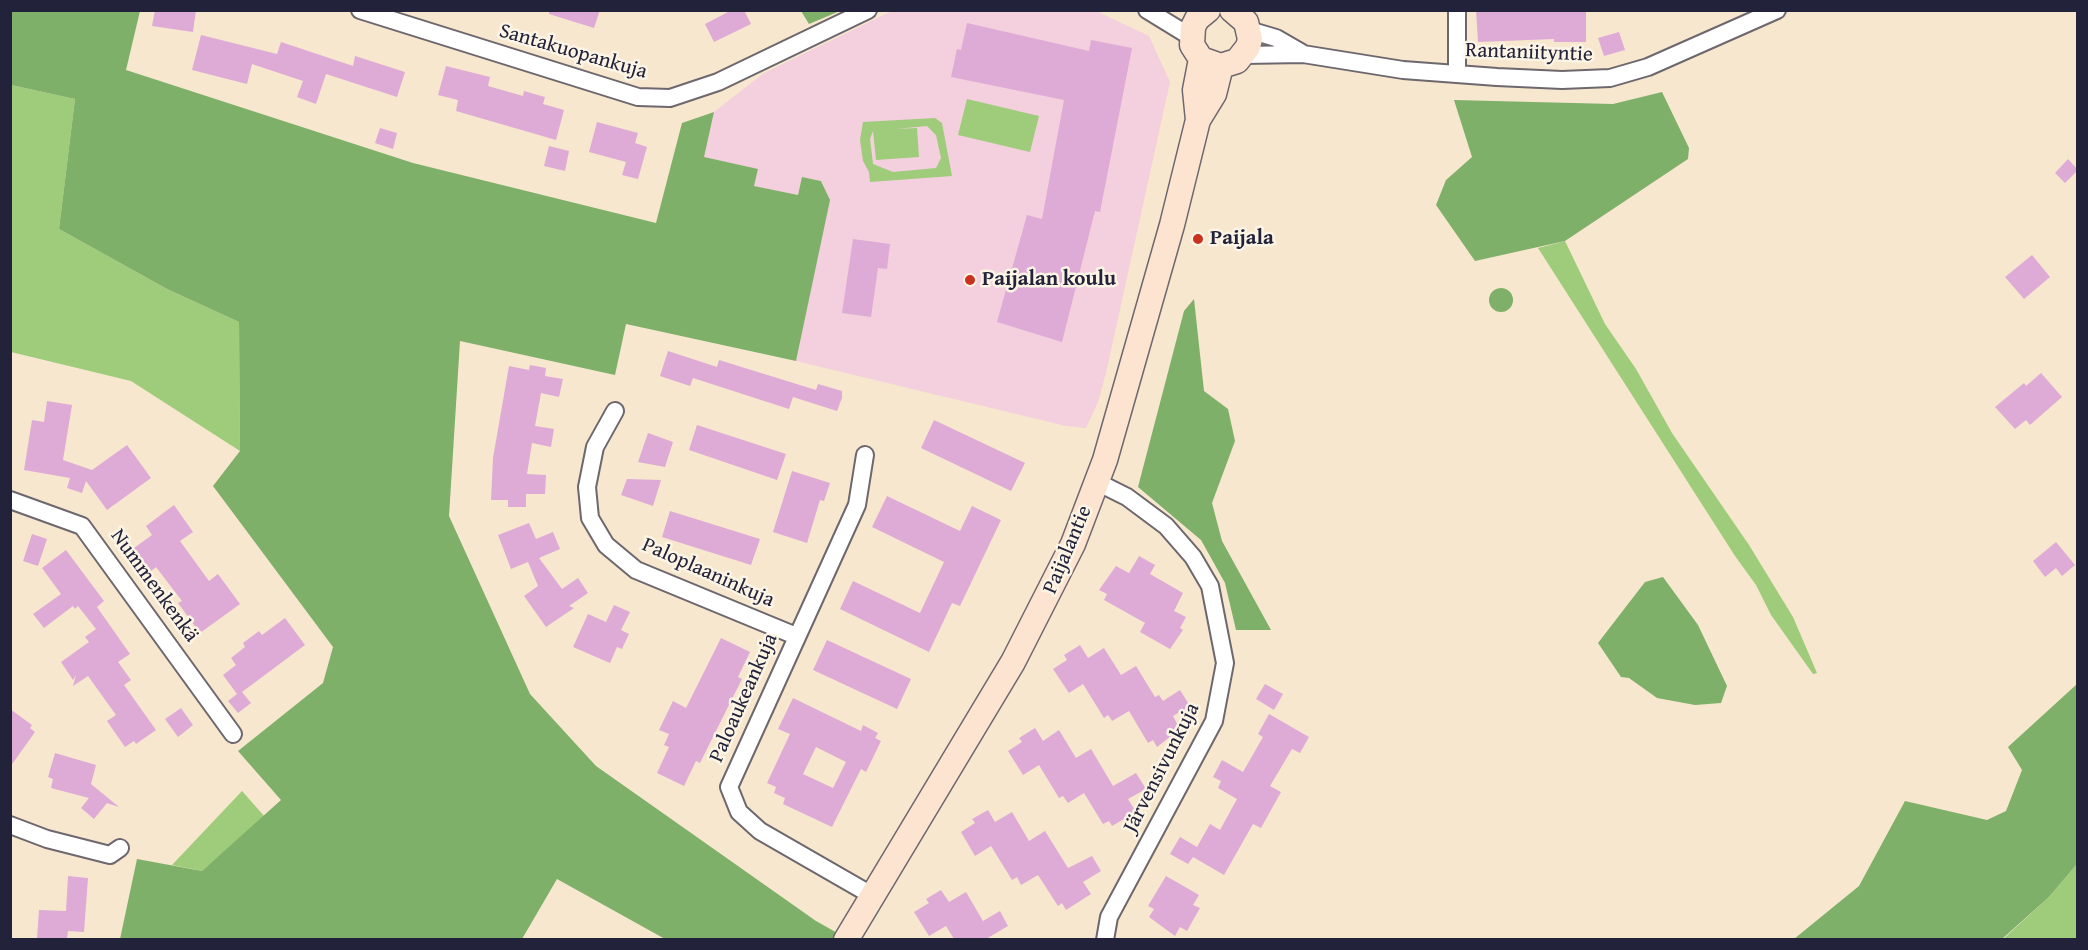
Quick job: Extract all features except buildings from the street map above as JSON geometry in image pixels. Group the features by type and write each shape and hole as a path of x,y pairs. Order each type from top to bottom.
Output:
{"street":[{"name":"Santakuopankuja","path":"360,10 638,97 670,98 718,82 868,10"},
{"path":"1147,10 1191,37"},
{"path":"1457,10 1457,74"},
{"name":"Rantaniityntie","path":"1244,55 1303,54 1402,70 1457,74 1562,80 1610,78 1648,67 1777,10"},
{"path":"1203,11 1192,27 1191,37 1196,53 1211,62 1229,65 1244,55 1248,47 1237,16"},
{"name":"Rantaniityntie","path":"1237,16 1303,54"},
{"name":"Paijalantie","path":"846,939 1013,662 1073,544 1097,482 1138,348 1198,120 1214,94 1211,62"},
{"name":"Paloplaaninkuja","path":"615,411 595,447 587,487 590,518 606,546 636,570 796,636"},
{"name":"Paloaukeankuja","path":"865,455 857,505 729,787 739,812 760,831 873,896"},
{"name":"Järvensivunkuja","path":"1097,482 1127,497 1166,526 1193,557 1210,586 1225,663 1214,721 1109,917 1105,939"},
{"name":"Nummenkenkä","path":"10,500 82,526 233,734"},
{"path":"10,825 48,839 110,855 120,848"}],"shaded area":[{"name":"Paijalan koulu","path":"892,11 1096,11 1149,36 1170,82 1106,373 1098,402 1086,428 1066,426 796,361 829,200 822,181 802,177 798,195 753,186 758,170 703,157 714,112 764,73"}],"green space":[{"path":"11,11 140,11 126,70 413,163 656,223 682,123 714,112 704,157 758,169 754,186 798,195 802,177 821,181 830,200 796,361 626,324 615,375 460,341 449,516 530,694 596,766 816,921 848,939 665,939 557,879 522,939 120,939 137,859 202,871 281,800 238,751 323,683 333,647 213,486 240,451 239,322 167,289 59,229 75,99 11,85"},
{"path":"801,11 840,11 809,24"},
{"path":"11,85 75,99 59,229 167,289 239,322 240,451 131,381 11,352"},
{"path":"1662,92 1689,148 1688,159 1565,241 1475,261 1436,205 1446,180 1472,157 1454,100 1613,104"},
{"path":"967,99 1039,116 1030,152 958,135"},
{"path":"935,118 942,123 952,176 870,182 869,172 863,161 860,140 863,122","holes":["927,126 936,135 941,158 936,168 893,172 873,164 870,139 873,131 876,160 919,157 917,128 895,129"]},
{"path":"1565,241 1605,324 1636,369 1672,433 1749,545 1793,617 1817,673 1813,674 1771,615 1756,585 1735,556 1538,248"},
{"path":"1501,288 1510,291 1513,300 1510,309 1501,312 1492,309 1489,300 1492,291"},
{"path":"1194,299 1204,391 1228,409 1235,441 1212,503 1222,541 1271,630 1236,630 1225,583 1201,540 1138,487 1184,311"},
{"path":"1663,577 1698,625 1727,686 1721,703 1695,705 1657,698 1629,678 1621,677 1598,643 1645,582"},
{"path":"2077,684 2077,864 2049,897 2002,939 1794,939 1859,886 1905,801 1987,820 2006,811 2022,770 2008,747"},
{"path":"242,791 265,817 202,871 172,865"},
{"path":"2077,864 2077,939 2002,940 2049,897"}],"place":[{"name":"Paijala","path":"1198,239"},
{"name":"Paijalan koulu","path":"970,280"}]}
